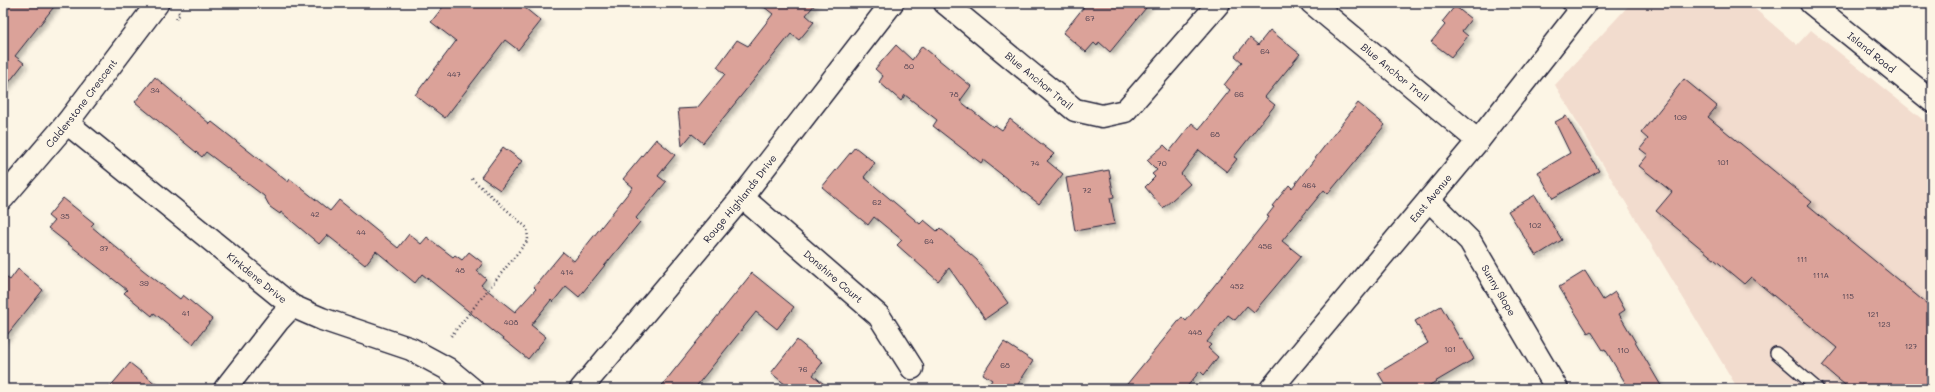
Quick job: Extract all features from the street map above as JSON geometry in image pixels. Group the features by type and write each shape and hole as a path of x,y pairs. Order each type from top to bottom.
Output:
{"street":[{"name":"Rouge Highlands Drive","path":"581,389 742,197 892,3"},
{"name":"Blue Anchor Trail","path":"945,3 1075,110 1102,116 1125,111 1219,3"},
{"name":"Blue Anchor Trail","path":"1312,3 1478,141"},
{"name":"Island Road","path":"1811,3 1932,101"},
{"name":"Calderstone Crescent","path":"3,198 67,123 157,4"},
{"name":"East Avenue","path":"1271,389 1478,141 1577,6"},
{"name":"Kirkdene Drive","path":"67,123 292,306 322,319 411,350 448,369 472,389"},
{"name":"Donshire Court","path":"742,197 878,316 912,368"},
{"name":"Sunny Slope","path":"1429,200 1470,241 1557,389"},
{"path":"225,389 278,321 292,306"}],"lane":[{"path":"1776,353 1818,389"}],"path":[{"path":"451,336 528,240 527,228 471,178"}],"shaded area":[{"path":"1631,3 1748,3 1797,45 1811,30 1932,127 1932,389 1738,389 1555,85"}],"building":[{"path":"11,3 57,3 15,56 24,63 3,90 3,13"},
{"path":"446,3 519,3 541,21 518,50 505,40 445,118 415,95 456,41 431,22"},
{"path":"759,3 816,3 806,15 814,22 799,40 791,34 703,143 692,134 682,146 678,109 697,108 725,74 717,67 737,40 748,46 773,14"},
{"path":"1087,3 1150,3 1110,52 1099,42 1097,46 1094,43 1086,52 1063,33"},
{"path":"1455,6 1471,19 1462,31 1468,36 1451,57 1431,42 1445,25 1442,22"},
{"path":"1270,30 1300,54 1265,97 1275,105 1234,157 1237,159 1227,172 1199,150 1181,174 1190,184 1163,208 1145,187 1155,177 1152,174 1157,170 1147,160 1164,145 1170,151 1192,123 1199,129 1230,90 1224,85 1242,62 1235,56 1250,38 1258,45"},
{"path":"896,45 912,60 922,46 971,86 960,101 993,127 995,125 1002,130 1010,119 1054,154 1047,161 1063,174 1039,204 983,160 981,163 933,126 937,120 905,95 901,101 879,82 883,76 875,69"},
{"path":"155,77 210,124 212,122 288,182 290,179 330,211 339,200 398,248 409,234 421,244 427,237 453,257 455,255 462,260 469,252 483,263 477,271 486,279 481,285 515,312 536,289 534,287 563,252 574,261 633,187 623,179 656,139 675,155 658,176 666,182 636,218 640,222 579,297 566,286 553,302 551,300 531,325 546,337 528,359 422,274 415,283 376,251 365,265 327,235 319,244 281,212 280,214 270,207 264,196 206,152 202,157 135,102"},
{"path":"1684,79 1717,106 1708,117 1812,202 1808,206 1932,308 1932,389 1850,389 1822,366 1837,348 1751,277 1744,284 1656,211 1672,192 1639,166 1648,155 1640,149 1648,139 1641,133"},
{"path":"1358,103 1385,125 1328,194 1324,190 1282,241 1301,256 1254,312 1247,306 1235,320 1228,315 1207,342 1211,345 1208,348 1218,357 1204,375 1200,371 1185,389 1123,389 1182,317 1186,321 1269,217 1267,216 1274,207 1272,206 1289,185 1292,188"},
{"path":"1566,116 1599,171 1553,198 1538,172 1570,153 1555,122"},
{"path":"503,147 522,161 500,190 481,177"},
{"path":"855,147 875,163 864,177 920,224 924,220 937,231 940,228 977,260 1008,303 985,319 949,268 938,281 897,245 902,240 874,217 868,225 822,187"},
{"path":"1109,170 1114,197 1110,198 1115,224 1075,231 1066,178"},
{"path":"1535,195 1562,240 1536,256 1508,211"},
{"path":"63,198 94,223 91,226 143,270 180,299 183,295 212,319 193,344 154,313 152,316 124,293 127,290 48,228 54,221 48,216"},
{"path":"18,269 43,290 3,340 3,275 10,280"},
{"path":"1585,271 1603,300 1615,292 1625,310 1619,314 1663,389 1629,389 1605,349 1603,350 1591,331 1588,333 1559,287"},
{"path":"752,273 794,307 777,329 756,312 694,389 659,389"},
{"path":"1441,306 1460,339 1462,338 1474,359 1423,389 1388,389 1378,373 1428,343 1415,321"},
{"path":"797,340 823,362 813,375 830,389 791,389 771,373"},
{"path":"1004,342 1033,361 1015,389 986,389 992,380 983,374"},
{"path":"130,363 162,389 108,389"}]}
